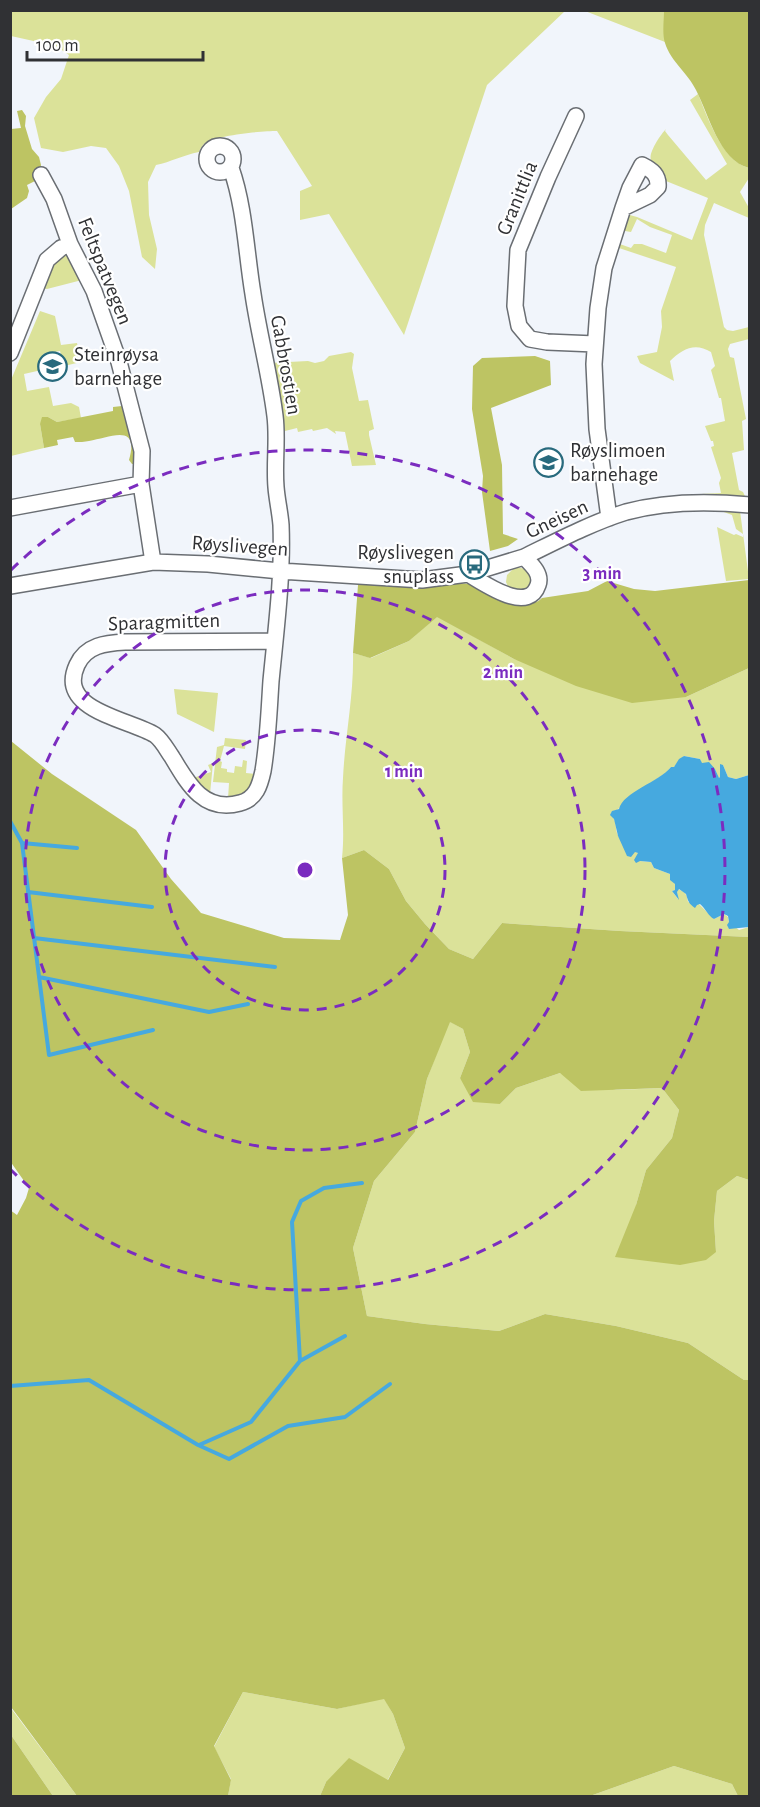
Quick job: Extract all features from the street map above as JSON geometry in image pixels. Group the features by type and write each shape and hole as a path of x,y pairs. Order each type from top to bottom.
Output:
{"street":[{"name":"Granittlia","path":"576,116 518,250 515,306 519,326 530,339 595,344"},
{"name":"Gabbrostien","path":"231,168 240,198 253,294 276,419 276,487 281,524 280,571"},
{"name":"Feltspatvegen","path":"41,175 54,199 70,244 94,291 118,362 142,451 141,484 153,562"},
{"path":"609,518 593,372 604,268 623,208"},
{"path":"10,353 47,260 61,248 70,244"},
{"path":"10,508 141,484"},
{"name":"Gneisen","path":"524,557 609,518 658,505 689,502 750,505"},
{"path":"468,574 506,596 520,598 530,596 536,590 539,581 538,573 524,557"},
{"name":"Røyslivegen","path":"10,586 153,562 422,580 468,574 524,557"},
{"name":"Sparagmitten","path":"275,641 104,643 84,655 77,665 74,684 78,696 85,704 145,730 161,740 189,785 209,802 235,805 250,799 260,784 265,760 275,641 280,571"}],"green space":[{"path":"11,10 565,11 487,85 404,335 329,214 300,220 300,191 312,186 277,131 218,138 204,144 199,152 156,165 148,182 149,215 157,249 155,269 142,257 129,191 119,166 106,148 91,146 63,152 41,148 34,118 46,97 61,79 69,55 56,46 11,36"},
{"path":"585,11 664,11 665,42"},
{"path":"664,11 749,11 749,168 730,156 722,146 693,84 668,50 664,35"},
{"path":"698,94 711,126 724,148 739,164 749,168 749,178 740,192 749,208 749,218 714,203 705,225 704,235 724,327 733,331 749,327 749,339 730,344 728,349 730,357 734,358 746,419 742,421 744,450 732,453 739,490 746,498 700,497 701,494 721,493 719,483 721,478 711,447 714,446 713,441 705,426 725,421 721,398 719,398 711,370 715,366 711,352 694,347 684,350 675,357 670,361 674,381 640,363 637,356 657,352 662,327 661,311 676,267 616,247 617,243 631,248 634,244 642,244 666,253 672,235 650,227 637,219 631,232 619,230 626,214 692,240 708,198 666,181 663,174 652,163 651,153 666,129 668,135 706,180 727,164 690,100"},
{"path":"22,110 26,116 25,126 32,149 39,157 41,165 39,179 27,185 29,191 27,198 11,209 11,129 21,128 17,111"},
{"path":"62,255 70,257 82,280 47,289 42,288 50,264"},
{"path":"40,311 55,316 61,345 77,343 81,362 64,366 60,351 43,354 46,369 24,374 27,391 49,387 53,406 71,403 79,407 81,418 57,422 48,417 40,424 44,448 11,456 11,380"},
{"path":"351,352 354,354 352,368 359,401 368,400 374,429 369,431 369,435 376,465 352,466 345,432 335,431 336,434 327,428 298,432 297,428 281,432 269,363 308,361 315,363 324,361 329,356"},
{"path":"535,356 550,361 551,385 491,408 502,465 503,534 518,539 508,546 490,551 482,492 483,476 472,409 473,366 482,358"},
{"path":"121,391 137,464 132,464 129,460 130,441 126,436 121,435 82,442 75,442 73,437 57,440 58,445 44,448 40,424 42,417 48,417 57,422 113,411 113,407 122,406 118,392"},
{"path":"715,509 740,511 749,579 726,581 717,527 734,535 743,537 743,534 736,529 732,515 721,511 715,512"},
{"path":"515,567 526,569 530,575 531,582 526,591 509,589 506,582 507,575"},
{"path":"749,580 749,668 686,697 632,703 576,686 514,659 437,617 409,641 370,658 353,653 358,585 364,582 466,584 478,587 499,600 512,604 526,604 542,598 588,591 607,581 634,589 655,591"},
{"path":"437,616 514,659 686,697 749,668 749,775 736,779 728,777 723,765 720,765 719,779 715,769 701,763 700,759 684,756 674,767 643,788 611,815 615,821 618,836 638,853 640,861 651,862 654,868 670,874 675,884 675,890 672,891 678,899 678,889 686,894 688,902 699,904 714,919 724,914 728,917 729,922 739,930 749,927 749,937 502,923 473,959 449,949 425,924 406,901 389,869 364,850 342,858 343,778 353,653 371,658 409,641"},
{"path":"174,689 218,693 214,732 177,714"},
{"path":"225,738 246,740 245,749 224,746 220,761 222,762 221,768 227,769 227,772 234,773 235,766 242,767 243,760 247,761 246,773 257,774 260,754 262,754 253,791 239,800 223,801 210,798 190,779 211,772 208,765 213,763 210,794 228,799 229,783 213,782 217,747 224,745"},
{"path":"11,741 52,774 136,830 171,879 201,913 284,938 340,940 348,915 342,858 364,850 389,869 406,901 449,949 473,959 502,923 749,937 749,1180 737,1176 717,1191 714,1221 716,1252 706,1260 680,1265 615,1257 636,1205 646,1170 672,1138 679,1110 662,1088 581,1091 560,1073 516,1088 500,1104 473,1102 460,1078 470,1052 463,1029 450,1022 427,1079 415,1132 374,1181 353,1248 367,1316 499,1331 545,1314 616,1326 688,1343 744,1380 749,1380 749,1796 738,1796 732,1784 674,1766 590,1796 320,1796 326,1782 349,1758 388,1780 405,1748 393,1714 384,1699 337,1709 243,1692 214,1746 231,1780 228,1796 77,1796 11,1707 10,1210 17,1215 29,1188 10,1161"},
{"path":"449,1021 463,1029 470,1052 460,1078 500,1104 516,1088 560,1073 616,1090 662,1088 679,1110 672,1138 646,1170 636,1205 716,1252 714,1221 717,1191 737,1176 749,1180 749,1380 744,1380 688,1343 616,1326 545,1314 499,1331 367,1316 353,1248 374,1181 415,1132 427,1079"},
{"path":"243,1692 337,1709 384,1698 393,1714 405,1748 387,1781 326,1782 320,1796 228,1796 231,1779 214,1747"},
{"path":"10,1707 77,1796 53,1796 11,1735"},
{"path":"11,1735 53,1796 11,1796"},
{"path":"674,1766 732,1784 738,1796 590,1796"}],"water":[{"path":"684,756 700,759 702,763 709,762 719,778 720,764 723,765 728,777 736,779 749,775 749,927 729,929 728,916 724,914 714,919 700,904 693,907 686,894 679,889 677,892 679,900 672,891 675,890 675,884 670,880 670,874 654,868 651,862 636,863 634,860 638,853 635,852 631,857 627,856 618,836 614,819 610,815 612,811 619,809 627,797 674,767"}],"waterway":[{"path":"10,821 22,843 49,1055 153,1030"},
{"path":"22,843 77,848"},
{"path":"28,892 152,907"},
{"path":"34,938 275,967"},
{"path":"39,977 209,1012 248,1004"},
{"path":"199,1445 251,1422 300,1361 292,1222 301,1201 324,1188 362,1183"},
{"path":"300,1361 345,1336"},
{"path":"10,1386 89,1380 198,1445 229,1459 288,1426 345,1417 390,1384"}],"place":[{"name":"Steinrøysa barnehage","path":"53,366"},
{"name":"Røyslimoen barnehage","path":"549,462"},
{"name":"Røyslivegen snuplass","path":"475,564"}]}
